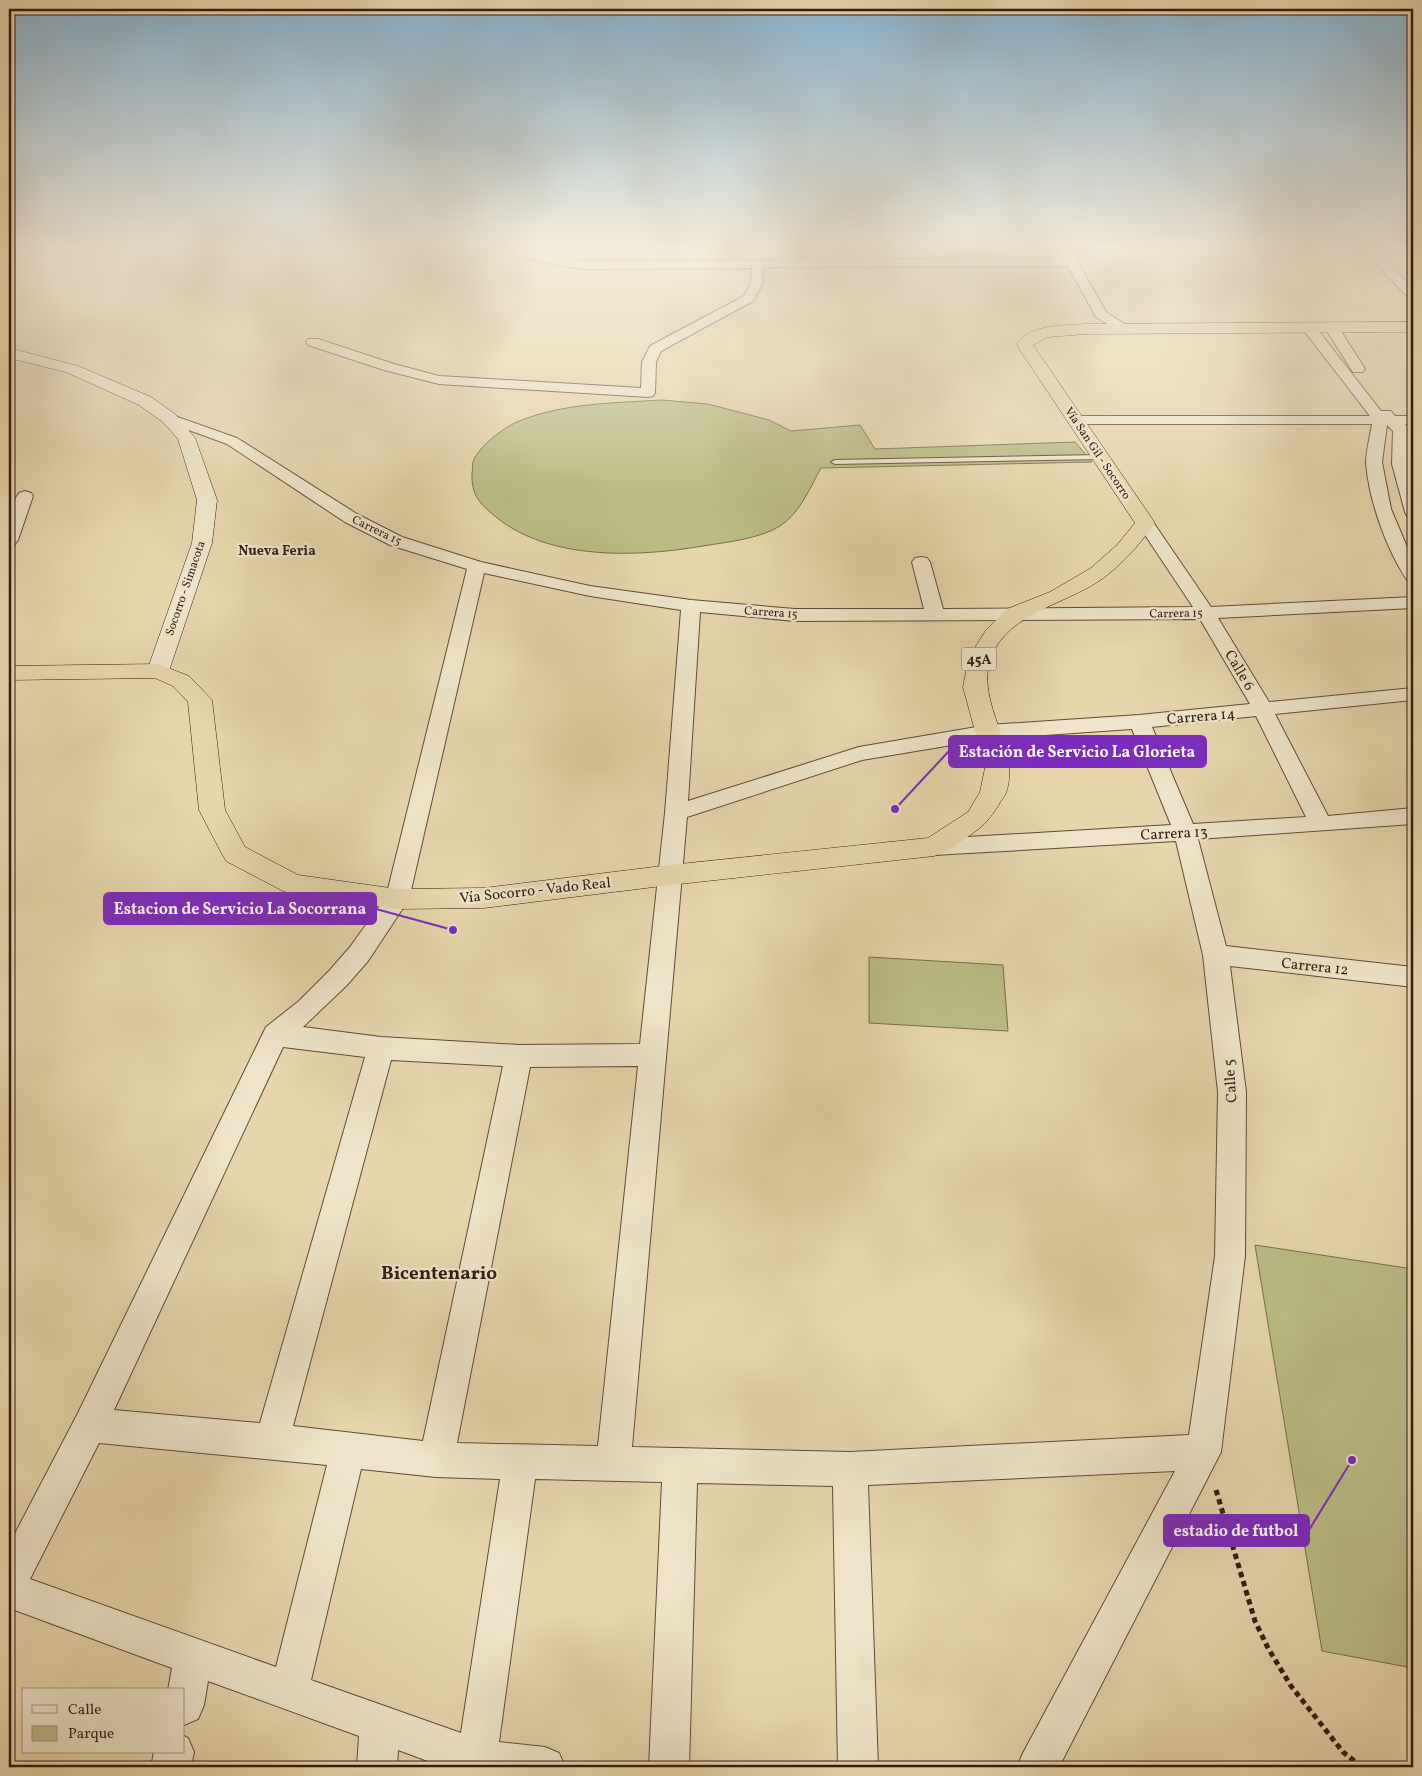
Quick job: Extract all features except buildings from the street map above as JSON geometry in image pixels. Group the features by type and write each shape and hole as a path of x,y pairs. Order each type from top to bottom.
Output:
{"highway":[{"name":"Vía San Gil - Socorro","path":"1065,328 1029,338 1025,344 1145,523"},
{"name":"Vía San Gil - Socorro","path":"1119,328 1342,328"},
{"name":"45A","path":"934,847 977,818 992,793 998,768 975,688 980,657 996,630 1015,614 1057,596 1098,572 1124,549 1145,523"},
{"name":"Vía Socorro - Vado Real","path":"9,673 158,671 181,681 200,700 212,810 235,854 293,884 397,899 484,898 670,875 934,847"}],"street":[{"path":"313,342 398,370 439,380 648,392 649,362 655,349 694,328"},
{"path":"1308,328 1413,440"},
{"path":"1332,328 1396,421 1400,464 1413,511 1383,509"},
{"name":"Socorro - Simacota","path":"9,353 72,369 145,401 169,418 186,438 207,500 202,543 158,671"},
{"name":"Carrera 15","path":"169,418 232,442 351,518 396,541 477,566 590,591 691,606 795,614 935,615 1206,613 1413,602"},
{"path":"1076,420 1396,421"},
{"path":"1396,421 1374,462 1383,509 1403,558 1413,576"},
{"path":"9,540 25,496"},
{"name":"Calle 6","path":"1145,523 1206,613 1263,710 1321,824"},
{"path":"921,562 935,615"},
{"path":"9,1582 90,1425 276,1035 308,1008 338,978 359,954 397,899 477,566"},
{"path":"612,1464 676,813 691,606"},
{"name":"Carrera 14","path":"676,813 859,754 988,732 1140,722 1413,694"},
{"name":"Calle 5","path":"1140,722 1185,832 1216,955 1232,1092 1230,1256 1204,1452"},
{"name":"Carrera 13","path":"934,847 1321,824 1413,816"},
{"name":"Carrera 12","path":"1216,955 1413,976"},
{"path":"276,1035 381,1048 519,1056 653,1055"},
{"path":"272,1441 381,1048"},
{"path":"436,1460 519,1056"},
{"path":"90,1425 272,1441 436,1460 680,1466 850,1469 1204,1452"},
{"path":"289,1692 348,1451"},
{"path":"1037,1767 1204,1452"},
{"path":"478,1760 520,1462"},
{"path":"669,1767 680,1466"},
{"path":"850,1469 858,1767"},
{"path":"9,1590 478,1760 545,1767"},
{"path":"185,1700 194,1656"},
{"path":"377,1767 380,1726"},
{"path":"171,1767 174,1754"}],"lane":[{"path":"835,462 1100,457"}],"path":[{"path":"1204,1452 1255,1621 1268,1648 1291,1686 1344,1752 1362,1767"}],"green space":[{"path":"662,400 708,404 769,420 791,431 860,425 875,449 1075,442 1092,462 821,468 804,500 794,514 772,530 753,537 732,541 678,550 651,552 595,552 542,542 518,531 496,517 485,508 475,493 472,473 476,456 498,433 517,422 570,407"},
{"path":"869,957 1003,965 1008,1031 869,1023"},
{"path":"1255,1245 1413,1269 1413,1668 1322,1651"}],"place":[{"name":"Estación de Servicio La Glorieta","path":"895,809"},
{"name":"Estacion de Servicio La Socorrana","path":"453,930"},
{"name":"estadio de futbol","path":"1352,1460"}],"district":[{"name":"Nueva Feria","path":"277,550"},
{"name":"Bicentenario","path":"439,1272"}]}
